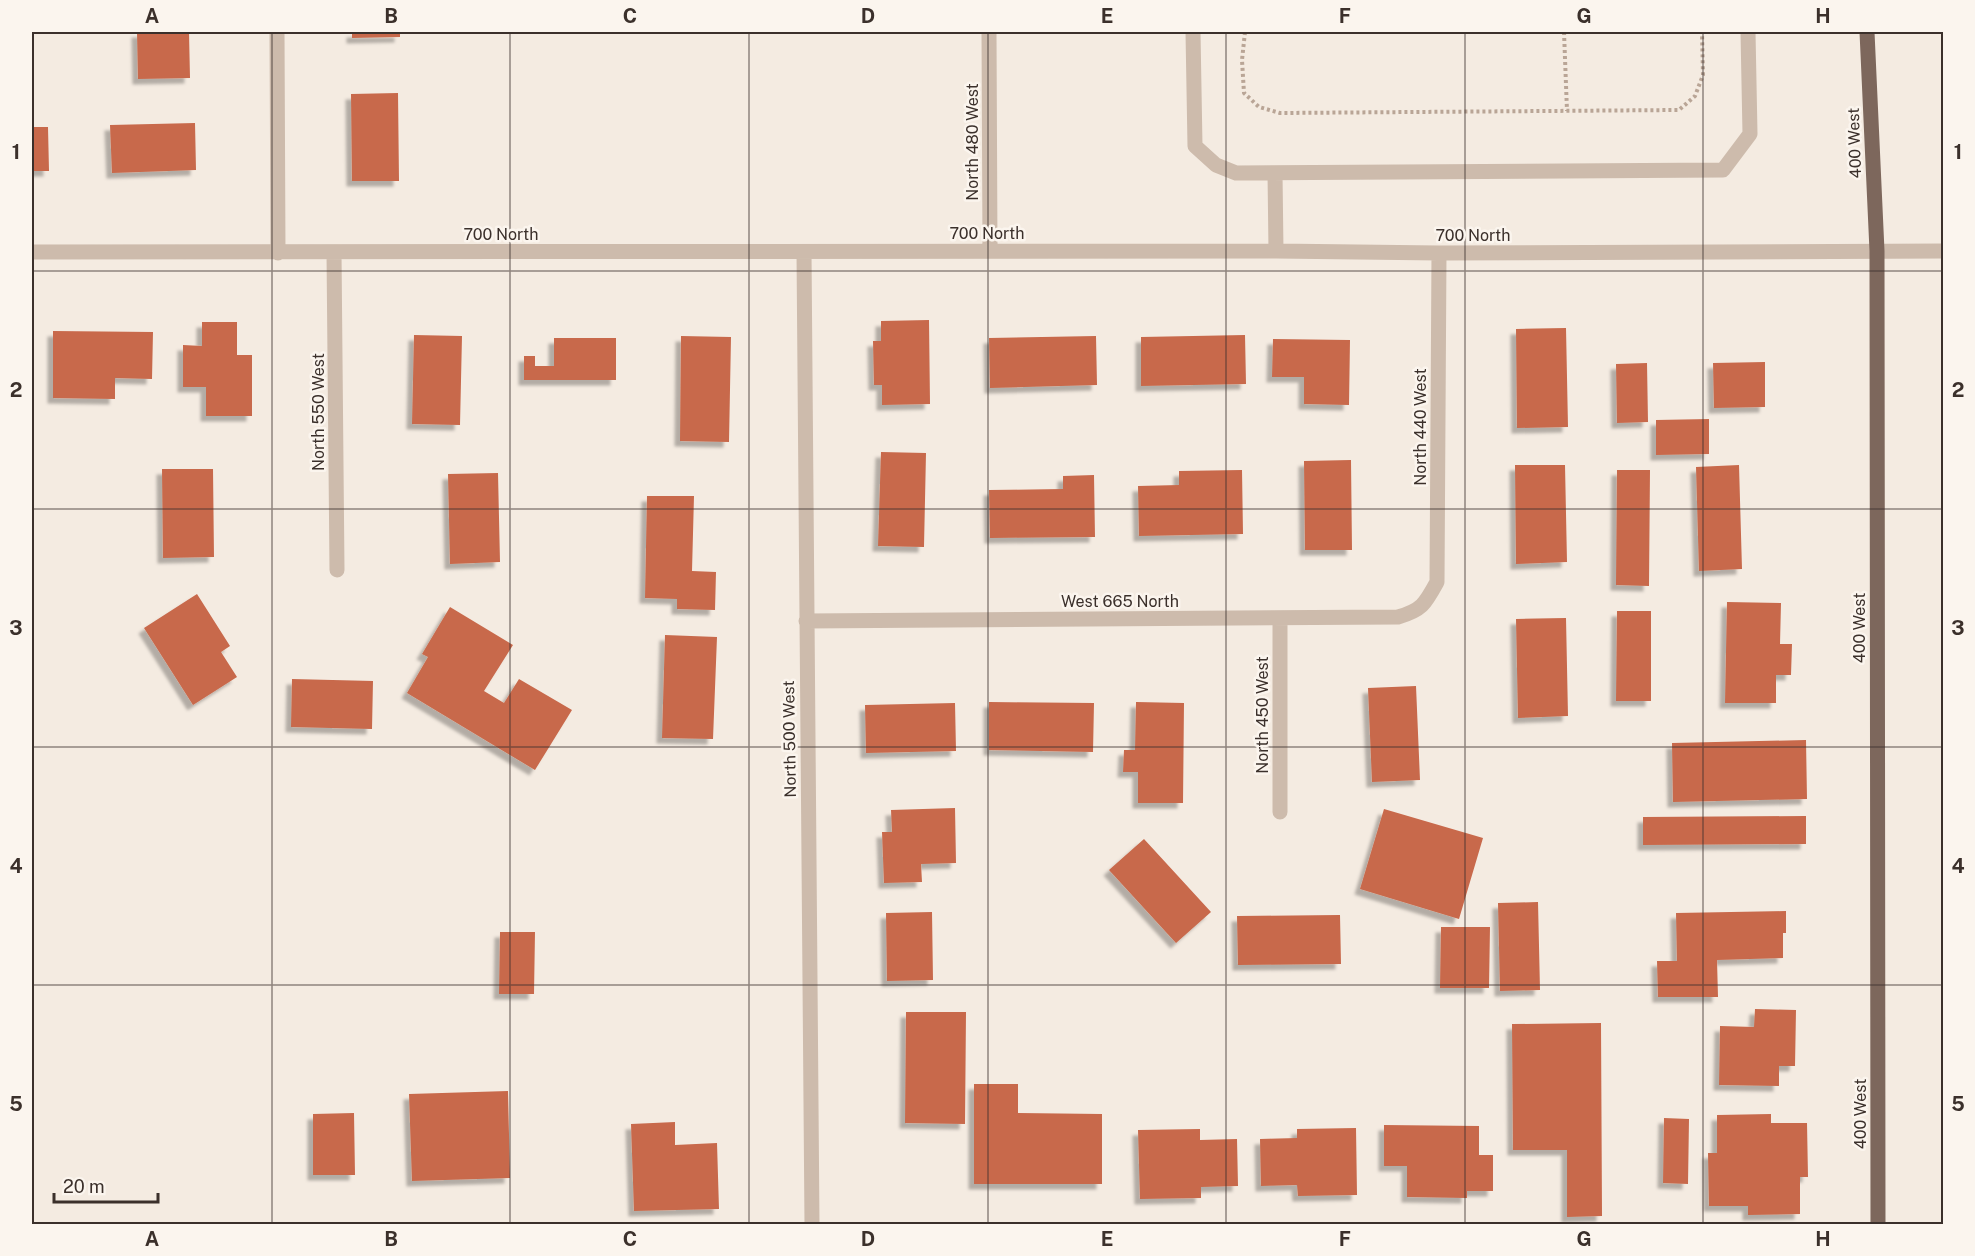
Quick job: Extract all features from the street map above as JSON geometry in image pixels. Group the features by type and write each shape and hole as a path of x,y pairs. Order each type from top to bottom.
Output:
{"main road":[{"name":"400 West","path":"1867,32 1877,251 1878,1224"}],"street":[{"path":"277,32 278,253"},
{"name":"North 480 West","path":"989,32 990,251"},
{"path":"1193,32 1195,146 1216,165 1236,172 1723,170 1750,134 1748,32"},
{"path":"1275,172 1276,251"},
{"name":"700 North","path":"32,252 1944,251"},
{"name":"North 550 West","path":"334,252 337,570"},
{"name":"North 500 West","path":"804,252 812,1224"},
{"name":"North 440 West","path":"1428,598 1437,582 1439,253"},
{"name":"West 665 North","path":"806,621 1398,617 1416,611 1428,598"},
{"name":"North 450 West","path":"1280,619 1280,812"}],"path":[{"path":"1245,32 1242,60 1244,93 1259,107 1280,113 1678,110 1695,96 1702,75 1702,32"},
{"path":"1564,32 1567,111"}],"building":[{"path":"137,32 189,32 190,78 138,79"},
{"path":"352,32 400,32 400,37 352,38"},
{"path":"398,93 399,181 352,181 351,94"},
{"path":"195,123 196,170 112,173 110,125"},
{"path":"32,127 48,127 49,171 32,171"},
{"path":"929,320 930,404 882,405 882,385 874,385 873,341 881,341 881,321"},
{"path":"202,322 237,322 237,355 252,355 252,416 206,416 206,387 183,387 183,345 202,346"},
{"path":"1566,328 1568,427 1517,428 1516,329"},
{"path":"53,331 153,332 152,379 115,378 115,399 53,398"},
{"path":"414,335 462,336 460,425 412,424"},
{"path":"1245,335 1246,384 1141,386 1141,337"},
{"path":"681,336 731,337 729,442 680,441"},
{"path":"1096,336 1097,385 990,388 989,338"},
{"path":"554,338 616,338 616,380 524,380 524,356 535,356 535,366 554,366"},
{"path":"1273,339 1350,340 1349,405 1304,404 1304,377 1272,377"},
{"path":"1765,362 1765,407 1714,408 1713,363"},
{"path":"1647,363 1648,422 1617,423 1616,364"},
{"path":"1709,419 1709,454 1656,455 1656,420"},
{"path":"881,452 926,453 924,547 878,546"},
{"path":"1351,460 1352,550 1305,550 1304,461"},
{"path":"1515,465 1565,465 1567,562 1516,564"},
{"path":"1739,465 1742,569 1699,571 1696,467"},
{"path":"162,469 213,469 214,557 163,558"},
{"path":"1242,470 1243,534 1139,536 1138,486 1179,485 1179,471"},
{"path":"1617,470 1650,470 1649,586 1616,585"},
{"path":"498,473 500,562 450,564 448,474"},
{"path":"1094,475 1095,537 990,538 989,490 1063,489 1063,476"},
{"path":"647,496 694,496 692,571 716,572 715,610 677,609 677,599 645,598"},
{"path":"197,594 230,646 221,652 237,677 193,705 144,628"},
{"path":"1727,602 1781,603 1780,644 1792,644 1791,675 1776,675 1776,703 1725,703"},
{"path":"450,607 513,645 484,691 504,703 519,679 572,710 535,770 407,693 428,657 422,654"},
{"path":"1617,611 1651,611 1651,701 1616,701"},
{"path":"1566,618 1568,716 1518,718 1516,619"},
{"path":"665,635 717,637 713,739 662,738"},
{"path":"292,679 373,681 372,729 291,727"},
{"path":"1416,686 1420,780 1372,782 1368,688"},
{"path":"989,702 1094,703 1093,752 989,750"},
{"path":"1136,702 1184,703 1183,803 1138,803 1138,772 1123,772 1124,750 1135,750"},
{"path":"955,703 956,751 866,753 865,705"},
{"path":"1806,740 1807,799 1673,802 1672,743"},
{"path":"955,808 956,863 921,864 922,882 884,883 882,832 892,832 891,810"},
{"path":"1384,809 1483,838 1459,919 1360,889"},
{"path":"1806,816 1806,844 1643,845 1643,817"},
{"path":"1144,839 1211,912 1176,943 1109,870"},
{"path":"1538,902 1540,990 1500,991 1498,903"},
{"path":"1786,911 1783,958 1717,960 1718,997 1658,997 1657,961 1677,961 1676,913"},
{"path":"932,912 933,980 887,981 886,913"},
{"path":"1340,915 1341,964 1238,965 1237,916"},
{"path":"1441,927 1490,927 1489,988 1440,988"},
{"path":"500,932 535,932 534,994 499,994"},
{"path":"1755,1009 1796,1010 1795,1066 1779,1066 1779,1086 1719,1085 1720,1026 1754,1027"},
{"path":"906,1012 966,1012 965,1124 905,1123"},
{"path":"1601,1023 1602,1216 1567,1217 1567,1150 1513,1150 1512,1024"},
{"path":"974,1084 1018,1084 1018,1113 1102,1114 1102,1184 974,1184"},
{"path":"508,1091 510,1178 412,1181 409,1094"},
{"path":"354,1113 355,1175 313,1175 313,1114"},
{"path":"1771,1114 1771,1123 1807,1123 1808,1177 1800,1177 1800,1214 1748,1215 1748,1206 1709,1206 1708,1153 1717,1153 1717,1115"},
{"path":"1664,1118 1689,1119 1688,1184 1663,1183"},
{"path":"675,1122 675,1145 717,1143 719,1209 634,1211 631,1124"},
{"path":"1384,1125 1479,1126 1479,1155 1493,1155 1493,1191 1467,1191 1467,1198 1407,1197 1407,1166 1384,1166"},
{"path":"1356,1128 1357,1195 1298,1196 1297,1185 1261,1186 1260,1139 1297,1138 1297,1129"},
{"path":"1200,1129 1200,1140 1237,1139 1238,1186 1201,1187 1201,1198 1140,1199 1138,1130"}]}
